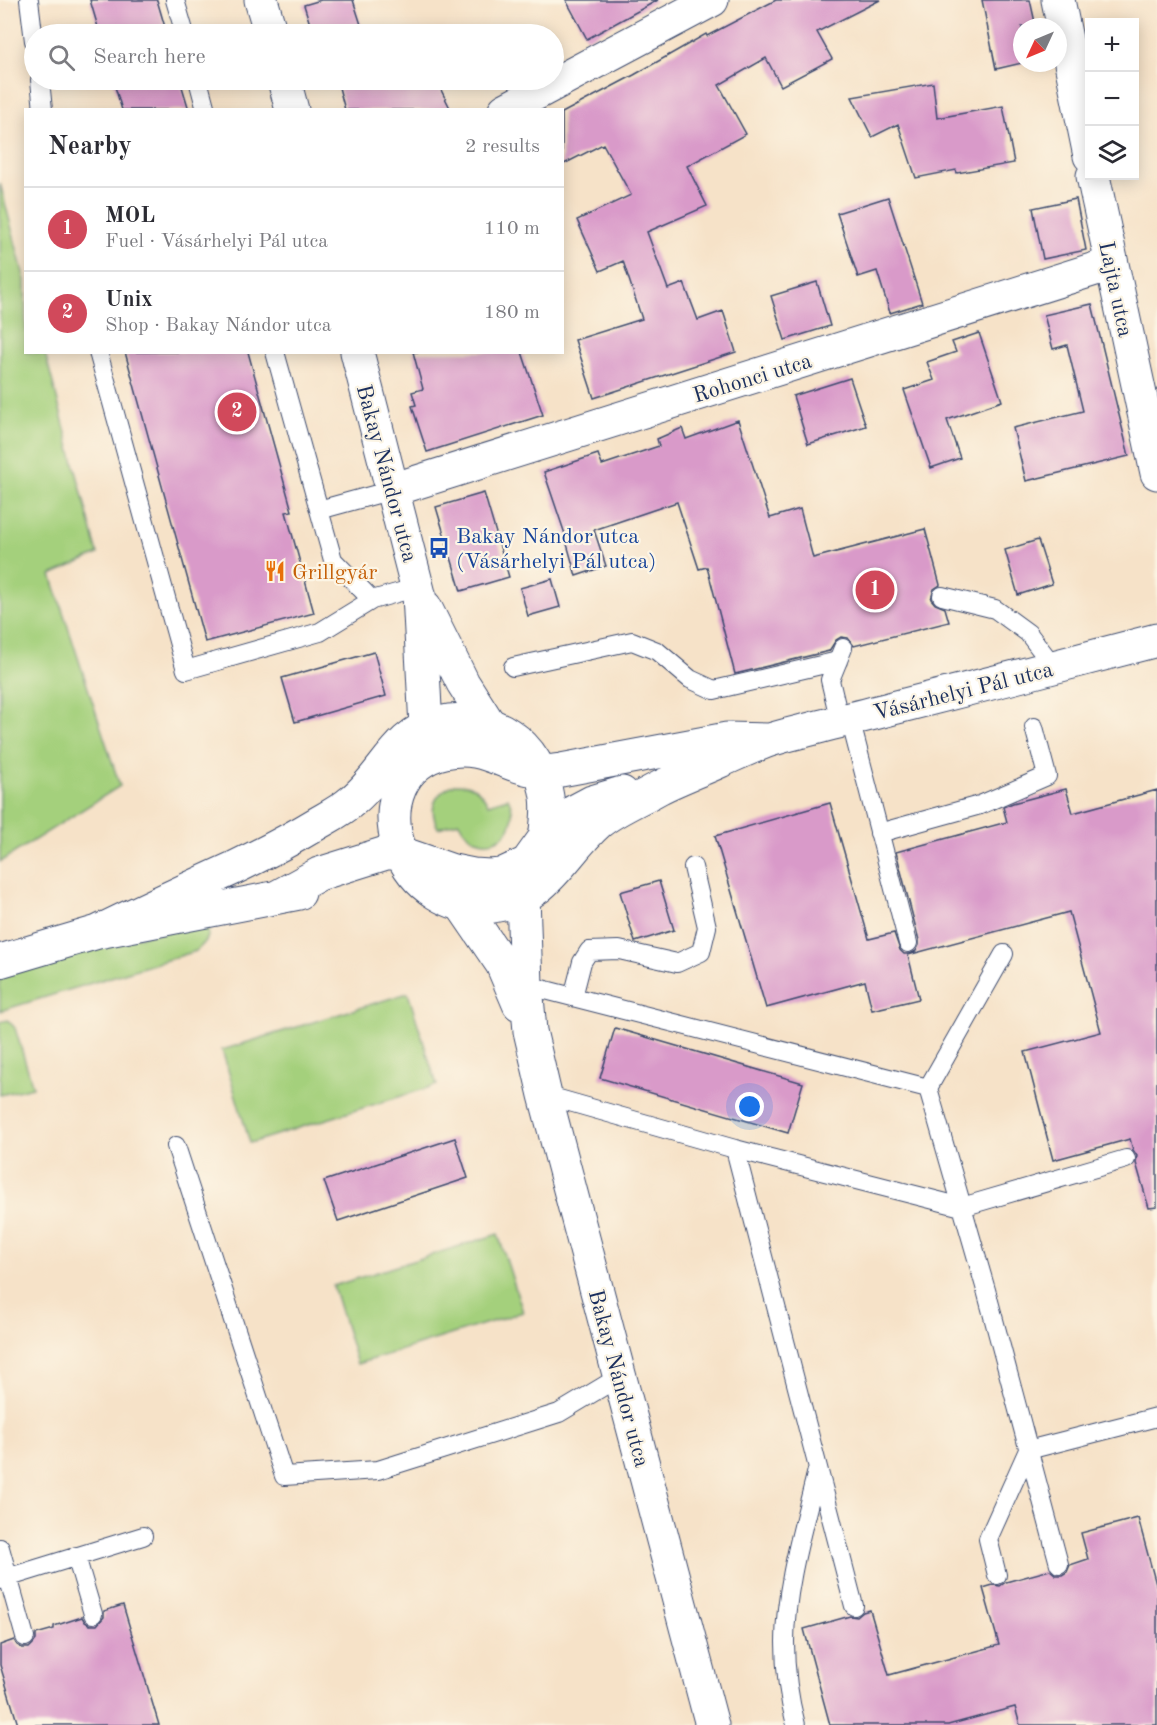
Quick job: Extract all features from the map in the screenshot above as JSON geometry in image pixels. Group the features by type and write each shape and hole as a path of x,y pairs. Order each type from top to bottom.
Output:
{"street":[{"path":"261,0 268,24"},
{"path":"564,79 712,0"},
{"path":"1058,0 1085,136"},
{"path":"287,90 291,108"},
{"path":"509,108 543,90"},
{"name":"Lajta utca","path":"1095,180 1157,473"},
{"name":"Rohonci utca","path":"392,490 1111,264"},
{"name":"Bakay Nándor utca","path":"358,354 419,591 463,683 489,724"},
{"name":"Bakay Nándor utca","path":"417,763 426,727 419,591"},
{"name":"Vásárhelyi Pál utca","path":"770,740 712,726 651,734 555,754 534,762 515,765 491,754 472,750 453,750 435,754 417,763 399,790 394,815 396,834 408,864 434,892 461,904 493,906 509,903 538,888 550,877 578,842 601,821 665,784 770,740 1157,640"},
{"name":"Vásárhelyi Pál utca","path":"98,932 282,845 353,800 371,783 391,756 414,734 426,727 464,720 489,724 507,733 534,762"},
{"path":"534,762 544,784 548,804 548,825 536,851"},
{"name":"Vásárhelyi Pál utca","path":"0,961 98,932 325,888 395,872 408,864 473,875 501,874 536,851 575,811 612,795 665,784"},
{"name":"Vásárhelyi Pál utca","path":"282,845 341,831 370,815 399,790"},
{"name":"Bakay Nándor utca","path":"536,851 523,896 530,1031 712,1725"},
{"name":"Bakay Nándor utca","path":"461,904 502,964 530,1031"}],"lane":[{"path":"29,0 32,24"},
{"path":"175,0 182,24"},
{"path":"40,90 43,108"},
{"path":"201,90 205,108"},
{"path":"99,354 186,670 320,632 372,600 419,591"},
{"path":"276,354 333,560 372,600"},
{"path":"319,510 392,490"},
{"path":"942,596 995,609 1028,633 1054,667"},
{"path":"513,667 632,641 657,651 690,679 714,690 841,655 830,680 845,720 879,833 908,943"},
{"path":"879,833 980,805 1047,776 1034,728"},
{"path":"573,997 582,963 589,951 619,950 677,963 701,952 707,927 693,867"},
{"path":"1004,954 928,1088 1059,1564"},
{"path":"526,985 928,1088"},
{"path":"545,1095 735,1149 962,1207 1126,1159"},
{"path":"176,1146 284,1476 378,1470 559,1413 619,1377"},
{"path":"735,1149 854,1606"},
{"path":"1028,1450 1155,1423"},
{"path":"998,1575 988,1539 1028,1450"},
{"path":"796,1725 785,1643 787,1613 818,1466"},
{"path":"4,1579 143,1536"},
{"path":"0,1548 4,1579 25,1637"},
{"path":"76,1556 93,1614"}],"green space":[{"path":"0,183 24,276 24,354 45,354 98,554 51,575 120,786 0,862"},
{"path":"455,784 475,788 488,804 508,798 512,812 511,823 506,833 488,842 478,840 468,834 459,822 438,828 433,814 435,802 442,792"},
{"path":"208,924 207,939 196,951 0,1011 0,976 114,941"},
{"path":"408,993 437,1085 250,1143 222,1050"},
{"path":"8,1020 15,1028 33,1087 0,1095 0,1022"},
{"path":"498,1234 523,1312 357,1364 333,1286"}],"building":[{"path":"90,0 157,0 164,24 97,24"},
{"path":"321,0 353,0 361,24 310,24 304,5"},
{"path":"566,0 658,0 587,39"},
{"path":"776,0 880,0 817,32 832,59 781,86 766,58 719,85 746,134 687,166 707,206 647,232 668,289 684,283 698,320 723,311 736,352 594,398 575,340 642,319 623,261 600,271 577,220 631,195 603,144 564,164 564,112 706,34 707,36"},
{"path":"982,0 1030,0 1034,18 1013,18 1013,65 996,69"},
{"path":"933,83 937,118 1003,106 1014,163 957,173 956,170 916,178 898,124 872,137 852,97"},
{"path":"116,90 183,90 188,108 121,108"},
{"path":"340,90 441,90 450,108 344,108"},
{"path":"888,197 922,303 890,313 877,271 858,277 837,213"},
{"path":"1076,199 1086,250 1043,259 1033,208"},
{"path":"817,282 830,326 785,340 771,296"},
{"path":"1092,304 1129,456 1026,481 1013,428 1083,411 1067,345 1053,349 1044,315"},
{"path":"979,333 1002,401 947,420 960,458 931,468 904,390 934,380 927,362 956,352 952,342"},
{"path":"126,354 249,354 292,511 286,512 314,613 205,642"},
{"path":"414,354 523,354 543,415 427,452 412,406 416,405 412,392 423,389"},
{"path":"850,378 866,426 808,444 793,396"},
{"path":"738,420 770,518 800,509 813,558 925,529 940,585 934,589 931,599 935,604 945,608 949,622 854,646 848,638 841,637 836,640 829,651 735,674 707,567 699,569 677,502 594,530 606,566 576,576 568,543 544,472 598,454 602,465 659,446 657,439 682,428 686,439"},
{"path":"484,493 509,577 461,591 436,507"},
{"path":"1038,540 1052,584 1018,595 1005,550"},
{"path":"552,579 560,607 528,616 520,588"},
{"path":"374,652 386,696 295,722 282,678"},
{"path":"1066,789 1073,813 1157,790 1157,1207 1149,1208 1136,1163 1137,1156 1130,1139 1053,1160 1025,1052 1101,1032 1069,912 908,955 919,999 872,1010 865,981 766,1008 715,836 830,803 869,939 894,933 900,950 904,954 910,954 916,951 919,940 896,852 1007,822 1003,807"},
{"path":"659,881 674,930 635,942 620,892"},
{"path":"615,1028 803,1083 788,1133 600,1078"},
{"path":"455,1138 468,1178 338,1221 324,1181"},
{"path":"1138,1518 1157,1588 1157,1725 1020,1725 1015,1707 948,1725 830,1725 804,1629 850,1616 857,1617 870,1610 889,1675 999,1645 983,1588 993,1585 1000,1586 1006,1582 1050,1570 1056,1575 1062,1575 1067,1572 1070,1565 1088,1559 1081,1533"},
{"path":"123,1605 159,1725 18,1725 0,1665 0,1645 14,1640 22,1648 29,1648 36,1640 36,1634 82,1617 90,1625 97,1625 104,1617 104,1611"}],"place":[{"name":"Unix","path":"237,412"},
{"name":"Bakay Nándor utca (Vásárhelyi Pál utca)","path":"439,548"},
{"name":"Grillgyár","path":"275,571"},
{"name":"MOL","path":"875,590"}]}
